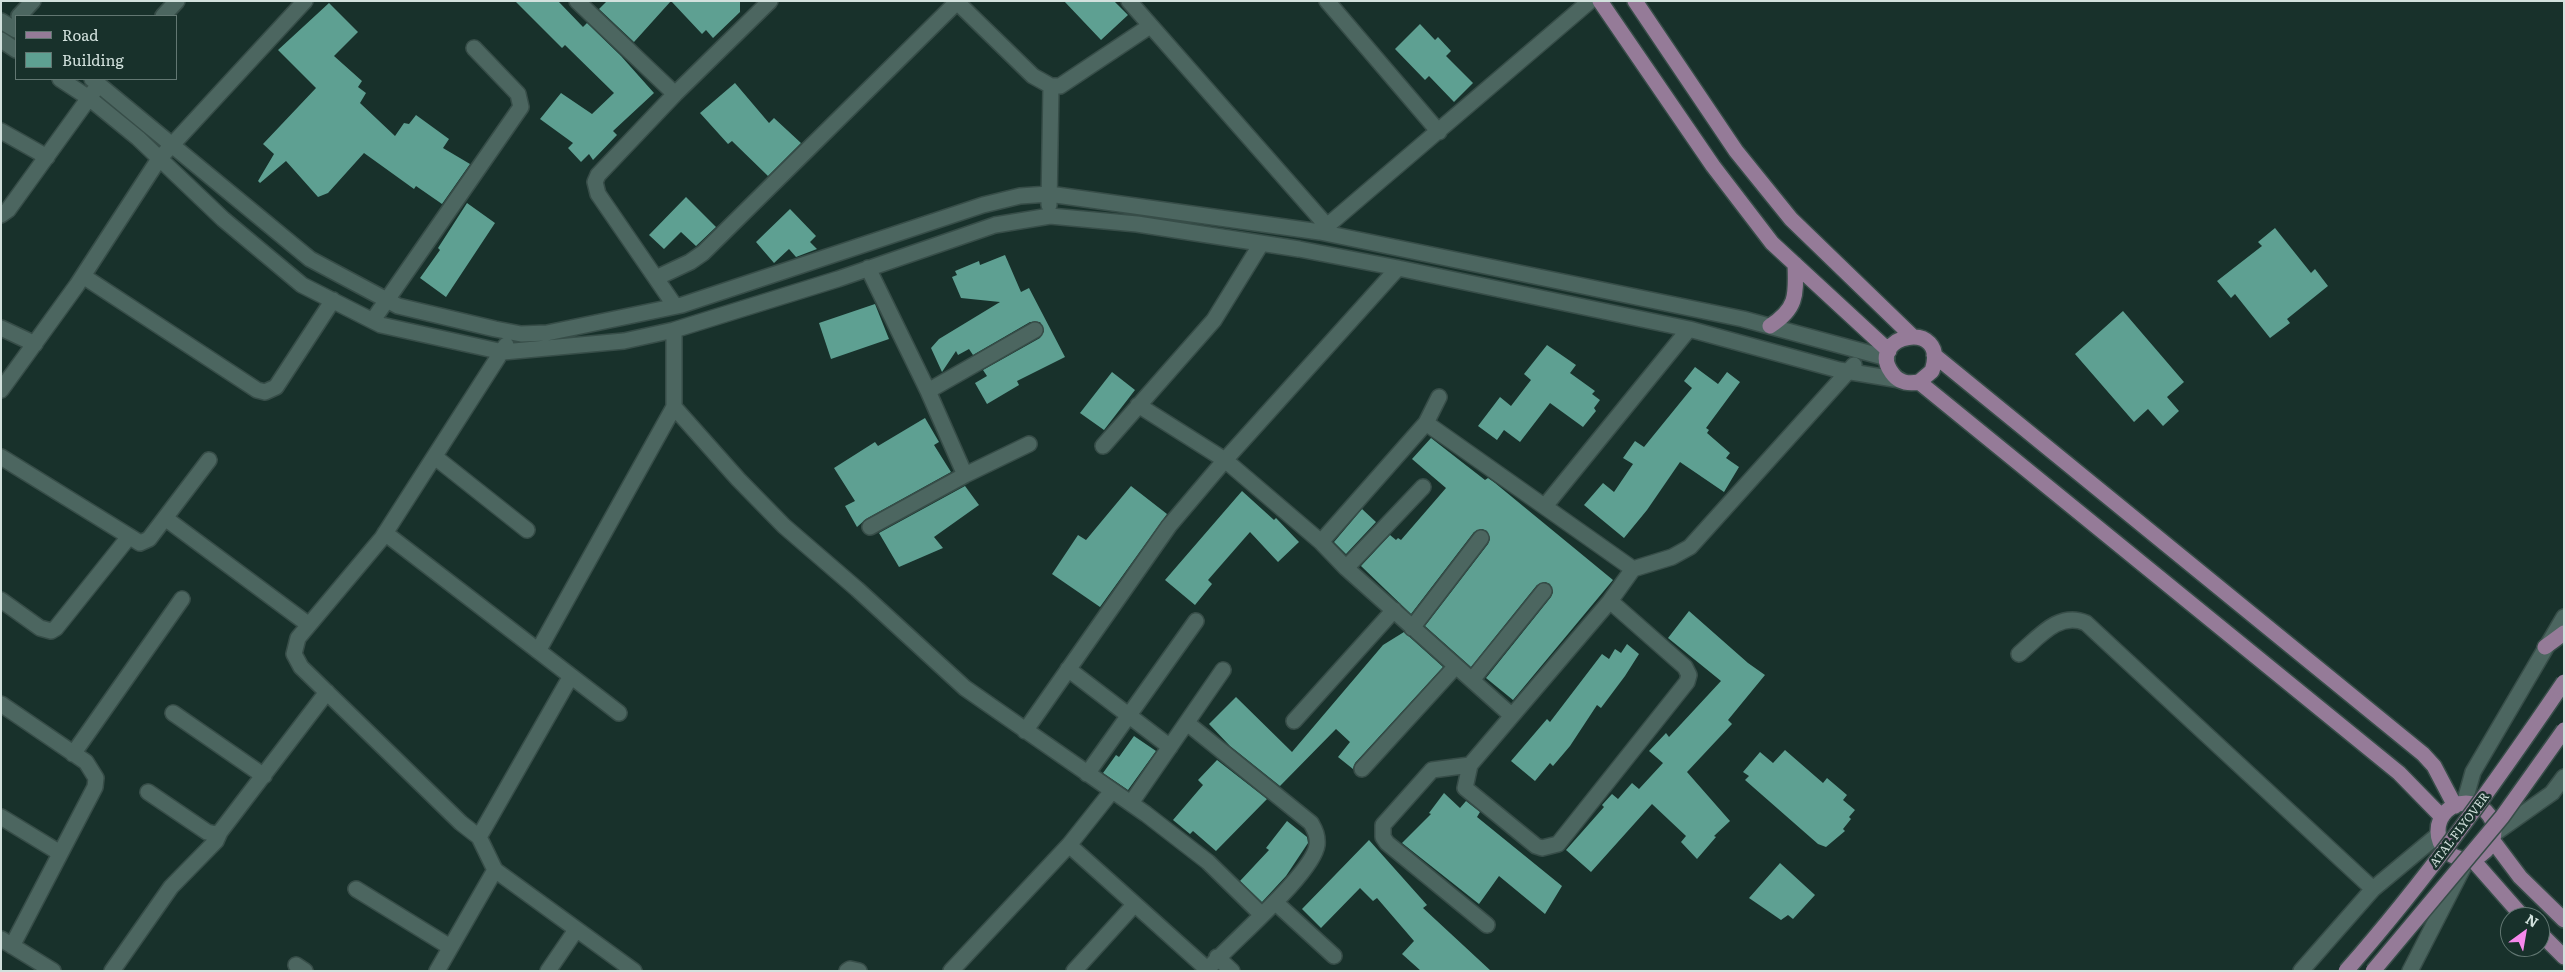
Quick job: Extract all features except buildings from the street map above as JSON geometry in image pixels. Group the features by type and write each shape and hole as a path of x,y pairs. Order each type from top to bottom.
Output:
{"main road":[{"path":"1600,1 1713,166 1772,243 1888,354 1890,372 1900,380 1911,384 1919,382 1932,371 1934,356"},
{"path":"1635,1 1736,151 1791,219 1912,336 1926,341 1934,356 2423,754 2434,766 2460,805"},
{"path":"1770,326 1789,310 1794,302 1795,264"},
{"path":"1888,354 1898,340 1912,336"},
{"path":"1919,382 2399,773 2442,817"},
{"path":"2545,646 2564,633"},
{"name":"ATAL FLYOVER","path":"2346,971 2390,920 2439,858 2498,778 2564,682"},
{"name":"ATAL FLYOVER","path":"2373,971 2502,817 2564,730"},
{"path":"2470,859 2488,849 2493,837 2493,822 2488,814 2473,804 2460,805 2442,817 2439,834 2446,850 2454,856 2470,859 2514,907"},
{"path":"2493,837 2520,877 2564,920"},
{"path":"2550,943 2564,957"}],"street":[{"path":"19,15 33,1"},
{"path":"164,15 177,1"},
{"path":"1,390 83,276 159,159 305,1"},
{"path":"576,1 675,94"},
{"path":"675,306 598,194 595,182 598,175 675,94 770,1"},
{"path":"1129,1 1323,229"},
{"path":"1327,1 1439,132"},
{"path":"1323,229 1439,132 1590,1"},
{"path":"656,278 690,262 703,253 956,2 1033,76 1050,86 1060,86 1150,26"},
{"path":"1,40 15,49"},
{"path":"373,320 522,107 518,94 474,48"},
{"path":"62,80 89,98 159,159 223,219 302,285 382,325 503,352 624,341 674,330 995,225 1050,216 1137,224 1398,268 1690,330 1850,372 1900,380"},
{"path":"1,215 8,210 47,157 99,81 310,259 398,306 513,332 547,333 675,306 984,205 1020,196 1049,194 1323,229 1380,244 1770,326 1864,351 1888,354"},
{"path":"1050,86 1050,216"},
{"path":"1,131 47,157"},
{"path":"1103,446 1214,320 1261,244"},
{"path":"1366,262 1380,244"},
{"path":"868,268 928,391 965,475"},
{"path":"1025,731 1169,526 1224,460 1398,268"},
{"path":"83,276 257,390 265,392 276,387 333,300"},
{"path":"1,328 35,344"},
{"path":"538,651 674,407 674,330"},
{"path":"928,391 1035,330"},
{"path":"1545,506 1690,330"},
{"path":"513,332 503,352 385,533 298,638 294,654 300,667 461,823 479,837 495,870 634,971"},
{"path":"1610,601 1685,667 1688,675 1687,682 1558,844 1542,848 1536,846 1465,788 1470,765 1610,601 1633,568 1672,557 1690,547 1850,372 1864,351"},
{"path":"1321,542 1426,423 1439,397"},
{"path":"1138,405 1224,460 1321,542 1346,568 1412,628 1512,715"},
{"path":"674,407 738,479 784,526 857,589 965,688 1131,803 1208,862 1262,915"},
{"path":"1426,423 1633,568"},
{"path":"870,527 965,475 1029,444"},
{"path":"1,457 128,538 140,543 145,542 165,518 209,460"},
{"path":"434,457 527,530"},
{"path":"1346,568 1423,487"},
{"path":"165,518 309,625"},
{"path":"385,533 618,713"},
{"path":"1,600 40,628 51,631 56,628 128,538"},
{"path":"1412,628 1481,538"},
{"path":"1472,680 1544,591"},
{"path":"73,754 182,599"},
{"path":"1294,721 1394,610"},
{"path":"2460,805 2473,772 2545,646 2564,617"},
{"path":"2019,654 2057,622 2076,618 2086,623 2373,889"},
{"path":"1088,774 1196,621"},
{"path":"1362,769 1456,666"},
{"path":"1068,669 1170,747"},
{"path":"1131,803 1223,670"},
{"path":"479,837 571,676"},
{"path":"112,971 171,887 216,841 220,832 327,692"},
{"path":"1,704 73,754 92,769 96,778 95,787 60,853 7,942 53,971"},
{"path":"174,713 264,776"},
{"path":"1069,845 1207,970 1275,902 1307,865 1317,846 1316,832 1311,823 1187,723"},
{"path":"1470,765 1432,770 1383,825 1382,831 1387,844 1487,925"},
{"path":"2493,837 2552,793 2564,777"},
{"path":"951,971 1069,845 1112,791"},
{"path":"148,792 207,832 215,834 220,832"},
{"path":"1,817 60,853"},
{"path":"2302,971 2373,889 2439,834"},
{"path":"2410,971 2470,859"},
{"path":"437,971 495,870"},
{"path":"356,889 450,947"},
{"path":"1275,902 1334,956"},
{"path":"1074,971 1134,905"},
{"path":"548,971 576,930"},
{"path":"1218,957 1232,971"},
{"path":"847,971 850,969 859,971"}]}
